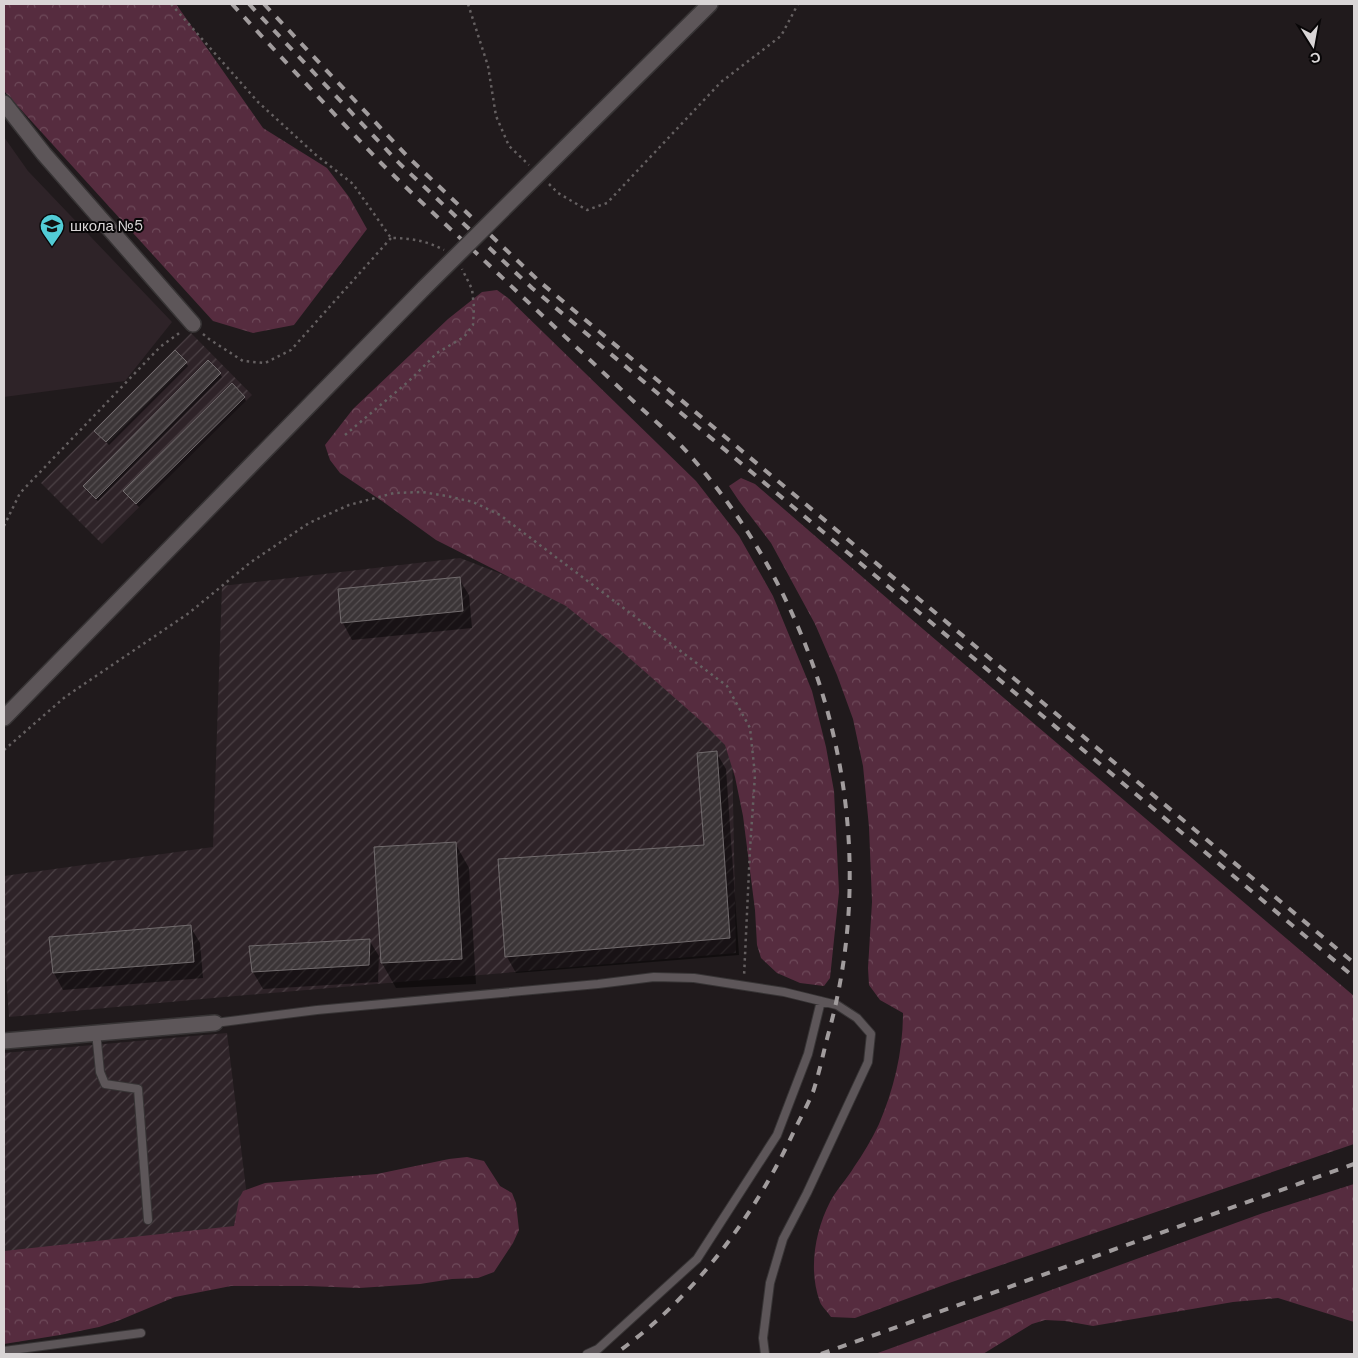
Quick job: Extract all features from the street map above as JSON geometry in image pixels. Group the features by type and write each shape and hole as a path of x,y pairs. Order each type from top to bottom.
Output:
{"main road":[{"path":"4,718 424,288 710,4"},
{"path":"4,103 44,154 193,324"},
{"path":"4,1041 215,1023"}],"lane":[{"path":"215,1023 317,1010 598,984 654,977 694,978 784,992 837,1005 857,1018 871,1034 868,1062 807,1193 783,1239 770,1283 763,1338 765,1354"},
{"path":"587,1354 598,1349 697,1259 777,1135 808,1054 821,1001"},
{"path":"96,1032 100,1072 105,1084 138,1089 148,1220"},
{"path":"4,1351 141,1333"}],"path":[{"path":"171,4 258,102 316,155 352,184 392,238"},
{"path":"4,526 20,493 160,347 193,324 209,339 243,361 265,363 292,350 392,238 410,238 436,245 444,250"},
{"path":"345,435 408,381 437,353 464,337 472,325 474,307 472,289 463,270 457,263"},
{"path":"4,750 65,697 189,613 250,562 309,523 349,505 394,493 422,492 473,502 500,515 727,686 750,728 755,775 743,986"}],"shaded area":[{"name":"школа №5","path":"4,137 28,171 172,322 125,381 4,397"},
{"path":"191,333 252,395 102,544 41,483"},
{"path":"460,558 588,607 732,747 736,953 9,1017 4,944 4,876 213,847 222,586"},
{"path":"227,1033 253,1246 4,1268 4,1053"}],"green space":[{"path":"4,4 176,4 263,128 327,168 349,197 367,229 294,325 253,333 213,321 4,91"},
{"path":"497,290 508,298 696,481 739,536 773,596 812,691 826,747 834,791 839,892 830,978 824,986 800,983 777,973 761,958 757,945 755,910 743,816 735,777 725,745 701,721 618,648 566,606 436,540 340,473 330,460 325,445 353,409 448,319 482,292"},
{"path":"741,478 755,484 1354,996 1354,1144 952,1282 855,1318 831,1317 821,1304 814,1277 815,1251 820,1225 835,1193 867,1146 879,1124 893,1084 899,1056 903,1013 880,1000 869,985 868,968 872,902 869,827 863,766 853,719 815,624 771,543 729,486"},
{"path":"467,1157 484,1161 500,1186 512,1193 516,1203 519,1230 494,1272 478,1278 359,1288 231,1286 175,1297 99,1327 4,1344 4,1251 234,1226 239,1199 243,1191 265,1183 377,1174"},
{"path":"1354,1184 1354,1322 1278,1298 1233,1302 1093,1326 1045,1320 1032,1324 983,1354 875,1354 1263,1213"}],"building":[{"path":"175,350 187,362 106,442 94,431"},
{"path":"208,360 221,373 96,499 83,486"},
{"path":"232,383 245,397 136,504 123,491"},
{"path":"460,577 463,611 341,623 338,589"},
{"path":"717,751 730,938 505,957 498,859 704,845 697,753"},
{"path":"456,842 462,959 381,963 374,847"},
{"path":"191,925 194,962 53,973 49,937"},
{"path":"370,939 369,965 252,972 249,946"}],"railway":[{"path":"232,4 380,162 671,435 694,460 741,522 780,588 810,658 833,731 846,807 850,883 844,959 828,1035 813,1092 761,1193 719,1254 696,1282 670,1308 615,1354"},
{"path":"249,4 400,164 532,288 1354,977"},
{"path":"264,4 408,157 540,282 1354,963"},
{"path":"821,1354 1354,1164"}],"place":[{"name":"школа №5","path":"52,247"}]}
